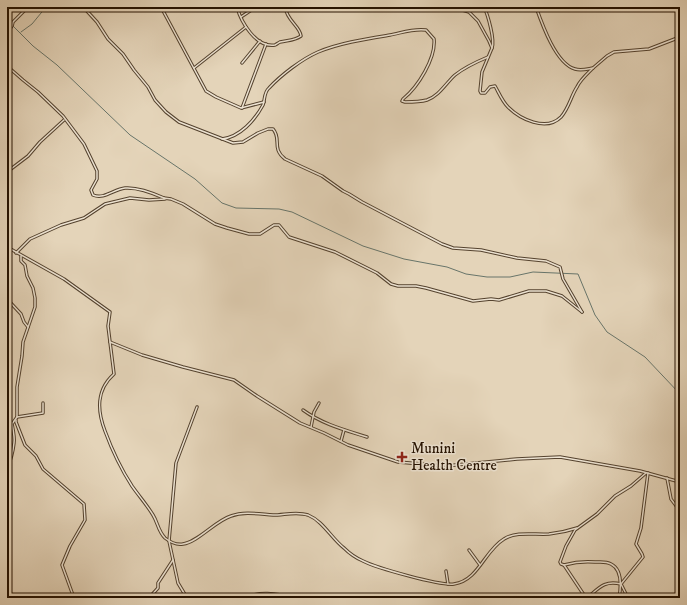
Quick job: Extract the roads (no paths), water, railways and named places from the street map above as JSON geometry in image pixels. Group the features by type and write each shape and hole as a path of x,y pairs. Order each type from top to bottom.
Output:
{"street":[{"path":"7,33 13,22 28,7"},
{"path":"66,7 86,10 93,7"},
{"path":"161,7 204,88 208,92 242,108 264,102"},
{"path":"237,7 241,17 255,38 266,44 276,45 281,42 289,42 301,36 300,32 288,17 285,7"},
{"path":"241,17 256,7"},
{"path":"417,7 456,8 469,12 481,26 492,48"},
{"path":"484,7 489,20 493,43 481,77 479,88 481,93 485,93 490,87 495,86 503,101 515,112 527,120 544,124 561,117 577,86 593,68 607,56 614,52 649,49 680,37"},
{"path":"536,7 559,58 575,69 593,68"},
{"path":"16,253 30,238 61,225 84,218 105,204 130,198 149,200 165,199 164,198 183,204 221,226 249,234 260,234 274,225 279,225 289,238 335,252 377,273 391,284 398,286 416,286 426,288 473,301 491,299 499,300 529,291 549,291 566,299 582,312 563,279 560,267 546,260 516,258 481,250 454,248 442,244 362,202 343,191 324,177 286,159 281,155 277,148 277,136 273,129 268,128 243,142 233,143 183,125 166,112 155,100 148,87 123,54 108,39 97,22 86,10"},
{"path":"194,68 247,27"},
{"path":"220,139 240,133 260,109 264,102 267,89 286,71 316,53 363,40 426,30 433,37 435,48 429,62 412,91 403,98 403,102 428,99 442,90 466,67 477,61 488,58"},
{"path":"242,63 260,41"},
{"path":"242,108 266,44"},
{"path":"7,66 22,80 42,95 65,119 84,144 97,171 97,179 91,190 93,196 100,197 109,195 124,188 130,188 149,192 165,199"},
{"path":"7,184 7,173 28,156 40,142 65,119"},
{"path":"7,247 64,279 109,311 108,326 114,374 102,389 100,408 103,425 116,458 128,479 149,508 159,530 169,541 179,544 188,542 217,522 237,514 263,513 271,515 300,513 313,518 344,548 363,561 409,575 448,584 455,584 468,579 473,575 498,543 508,537 515,535 551,534 578,528"},
{"path":"21,256 21,261 25,265 27,276 31,281 35,298 35,307 23,342 17,387 16,422 25,445 36,456 41,466 84,504 85,520 70,546 62,565 74,598"},
{"path":"7,299 12,303 28,327"},
{"path":"7,302 12,303"},
{"path":"110,342 142,355 234,380 300,423 390,460 431,466 445,466 517,459 560,457 647,473 680,482"},
{"path":"7,468 12,457 12,447 15,443 12,424 17,418 43,413 43,403"},
{"path":"310,427 312,417 319,403"},
{"path":"187,598 178,583 169,541 176,463 197,407"},
{"path":"302,410 312,417 344,430 367,437"},
{"path":"341,441 344,430"},
{"path":"621,584 614,582 604,584 587,598 564,565 560,562 572,534 598,514 615,496 631,486 647,473"},
{"path":"619,598 621,584 643,557 636,544 641,528 647,473"},
{"path":"667,478 671,499 680,510"},
{"path":"7,493 10,504 7,508"},
{"path":"469,550 480,565"},
{"path":"149,598 158,588 158,583 174,559"},
{"path":"564,565 581,561 609,563 616,569 628,598"},
{"path":"446,571 448,584"},
{"path":"247,598 252,595 266,594 289,598"}],"waterway":[{"path":"21,32 32,24 46,7"},
{"path":"7,20 33,46 57,65 130,135 195,179 222,203 236,208 279,209 292,212 363,246 404,259 447,267 466,274 487,277 510,277 533,272 578,274 595,315 607,332 645,357 680,394"}],"place":[{"name":"Munini Health Centre","path":"402,457"}]}
